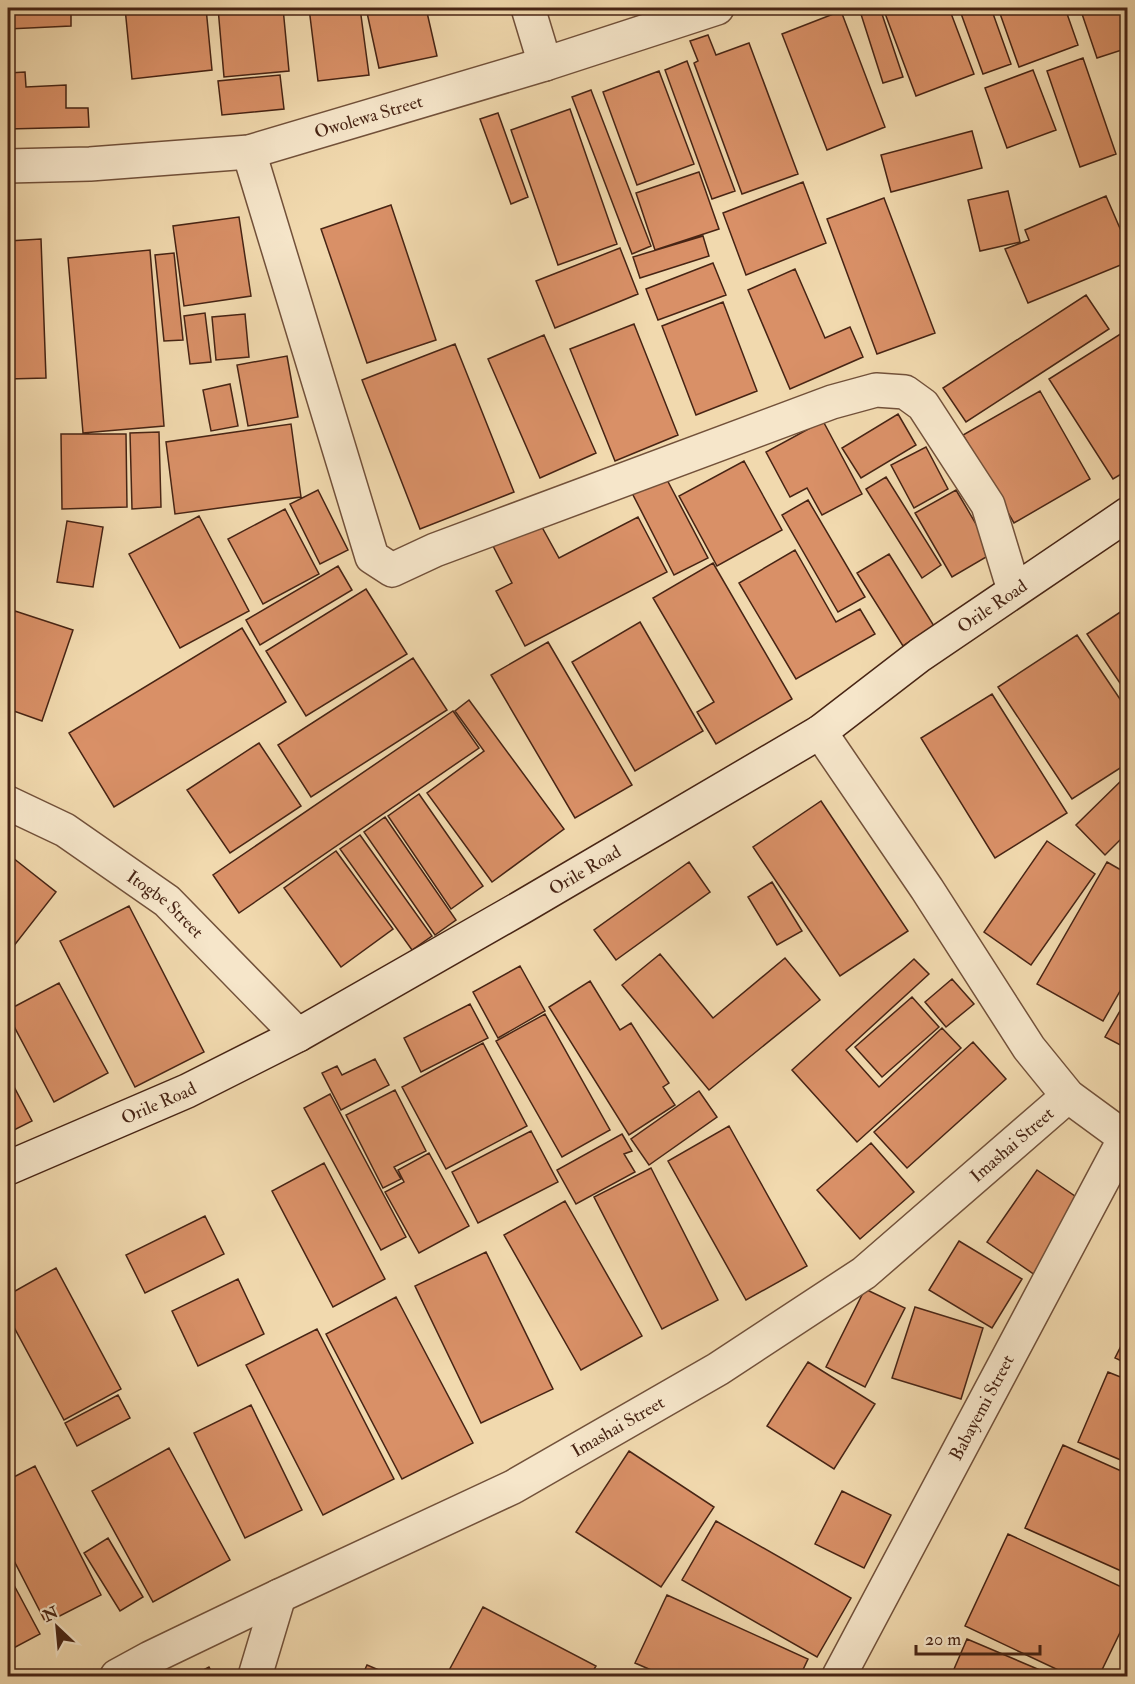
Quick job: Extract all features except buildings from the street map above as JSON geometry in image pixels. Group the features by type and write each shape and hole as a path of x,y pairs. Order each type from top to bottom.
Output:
{"street":[{"path":"528,8 545,64"},
{"name":"Owolewa Street","path":"8,166 90,164 249,152 545,64 717,8"},
{"path":"249,152 372,557 392,570 435,550 832,402 876,390 905,392 923,405 988,505 1014,590"},
{"name":"Orile Road","path":"8,1168 187,1090 298,1035 820,732 920,655 1128,514"},
{"path":"820,732 927,889 1029,1048 1068,1096 1126,1139"},
{"name":"Itogbe Street","path":"8,803 65,830 166,901 298,1035"},
{"name":"Imashai Street","path":"117,1677 150,1658 279,1596 513,1487 718,1369 864,1273 1068,1096"},
{"name":"Babayemi Street","path":"839,1677 1126,1139"},
{"path":"255,1677 279,1596"}]}
